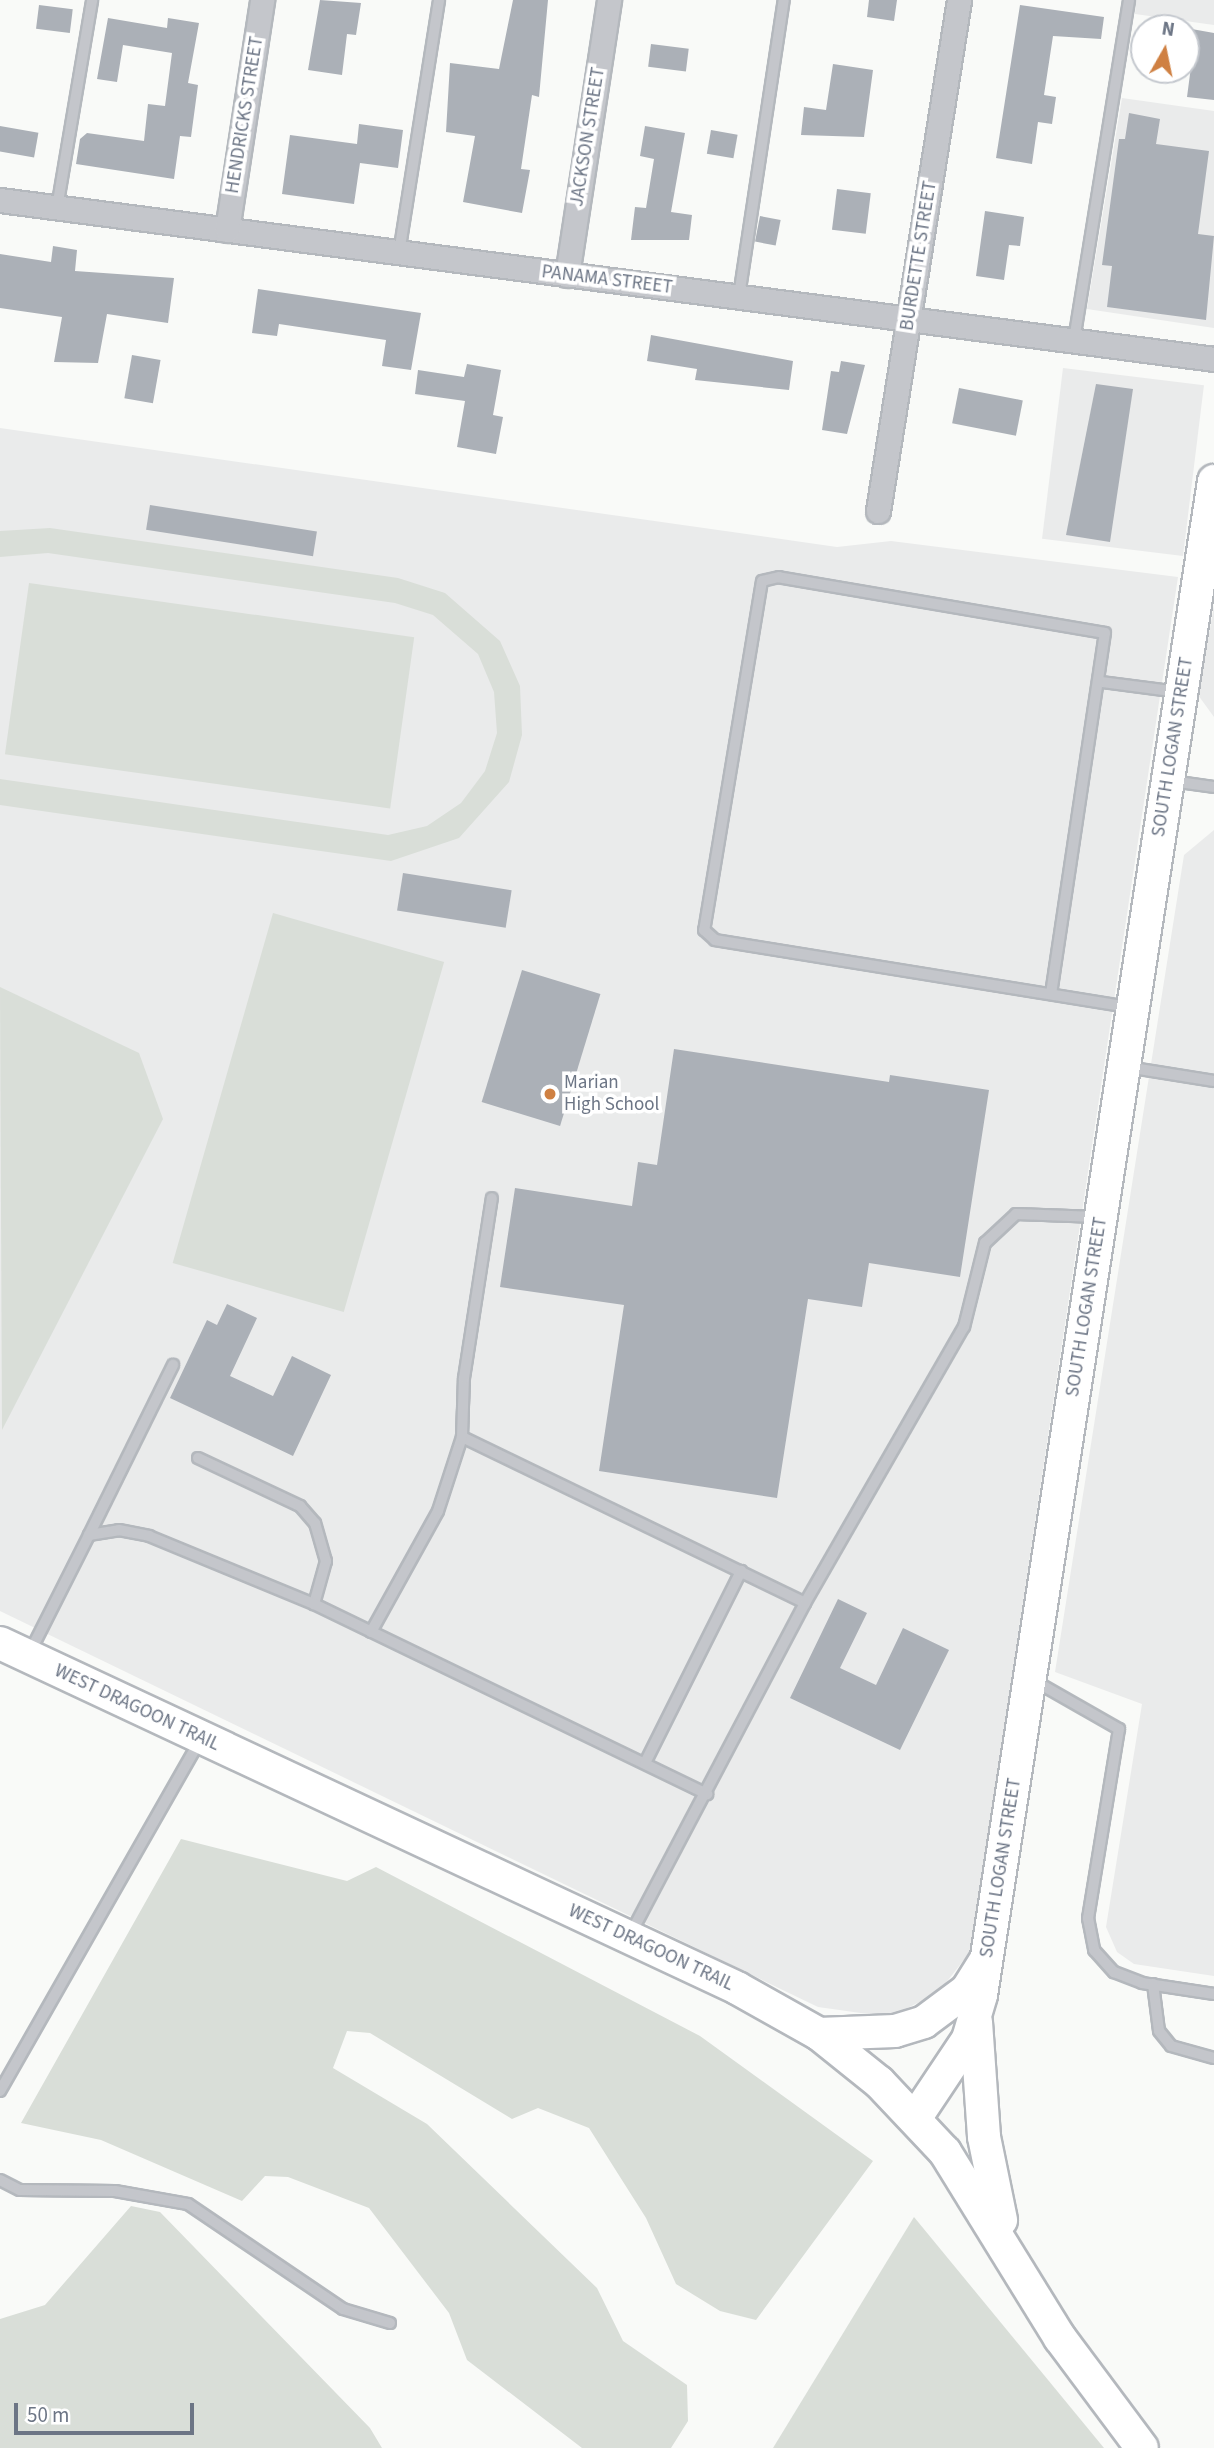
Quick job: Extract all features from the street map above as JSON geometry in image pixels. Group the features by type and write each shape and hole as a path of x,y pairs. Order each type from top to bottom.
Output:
{"street":[{"name":"HENDRICKS STREET","path":"227,230 262,0"},
{"name":"JACKSON STREET","path":"567,275 609,0"},
{"name":"BURDETTE STREET","path":"878,511 958,0"},
{"name":"PANAMA STREET","path":"0,200 1214,359"},
{"name":"SOUTH LOGAN STREET","path":"916,2118 976,2018 1214,481"},
{"name":"WEST DRAGOON TRAIL","path":"0,1643 629,1937 819,2034 916,2118 1006,2242 1059,2338 1142,2448"},
{"path":"819,2034 895,2031 924,2022 967,1990 987,1957"},
{"path":"976,2018 984,2137 1006,2242"}],"lane":[{"path":"57,208 92,0"},
{"path":"399,253 439,0"},
{"path":"740,296 784,0"},
{"path":"1074,340 1129,0"},
{"path":"1051,994 1108,644 1095,627 779,577 762,581 755,594 704,930 715,940 1051,994 1133,1007"},
{"path":"1102,682 1181,692"},
{"path":"1168,781 1214,787"},
{"path":"1124,1066 1214,1081"},
{"path":"372,1632 438,1511 462,1437 464,1378 492,1198"},
{"path":"629,1937 707,1794 805,1603 964,1327 985,1243 1016,1214 1101,1217"},
{"path":"28,1656 173,1365"},
{"path":"462,1437 805,1603"},
{"path":"198,1458 300,1506 315,1522 326,1561 314,1604"},
{"path":"89,1535 119,1530 149,1536 314,1604 707,1794"},
{"path":"645,1763 741,1571"},
{"path":"1030,1679 1119,1729 1088,1918 1094,1950 1114,1972 1153,1984 1214,1994"},
{"path":"0,2091 201,1737"},
{"path":"1153,1984 1165,2038 1188,2053 1214,2058"},
{"path":"0,2180 20,2190 115,2191 188,2204 343,2309 390,2323"}],"shaded area":[{"path":"1136,0 1214,0 1214,25 1200,23 1200,14 1135,14"},
{"path":"1122,98 1214,111 1214,328 1087,309"},
{"path":"1063,368 1204,385 1183,556 1042,539"},
{"name":"Marian High School","path":"0,428 837,547 891,541 1178,577 970,1952 938,1993 889,2017 818,2007 0,1611"},
{"path":"50,528 398,578 445,593 500,641 520,686 522,735 509,782 459,838 391,861 0,805 0,779 388,835 427,826 461,803 485,771 497,733 494,692 478,654 433,615 395,603 48,553 0,557 0,531"},
{"path":"29,583 414,637 390,808 5,754"},
{"path":"1214,606 1214,717 1198,695"},
{"path":"1214,830 1214,1976 1134,1964 1117,1952 1106,1927 1142,1704 1055,1672 1184,855"},
{"path":"273,913 444,962 344,1312 173,1263"},
{"path":"0,987 139,1053 163,1119 2,1430"},
{"path":"181,1839 347,1881 376,1867 700,2036 873,2161 756,2320 720,2311 676,2284 646,2218 589,2128 538,2108 512,2119 370,2033 347,2031 333,2068 427,2124 597,2288 623,2341 687,2385 688,2421 671,2448 582,2448 467,2360 449,2313 369,2208 288,2177 265,2176 242,2201 101,2140 21,2123"},
{"path":"131,2206 160,2212 370,2428 382,2448 0,2448 0,2319 45,2305"},
{"path":"914,2217 1104,2448 773,2448"}],"building":[{"path":"320,0 361,3 356,35 347,34 342,75 308,70"},
{"path":"513,0 548,0 539,97 532,95 521,169 530,170 522,213 463,202 475,136 446,132 450,63 499,69"},
{"path":"869,0 897,0 894,21 867,17"},
{"path":"39,5 73,9 70,33 36,29"},
{"path":"1020,5 1104,17 1101,39 1053,36 1044,95 1056,97 1052,124 1038,122 1032,164 996,158"},
{"path":"108,18 167,28 168,18 199,23 188,83 198,85 191,137 180,136 174,179 76,164 80,139 87,133 144,141 148,104 165,106 172,53 123,45 117,82 97,79"},
{"path":"1200,30 1214,33 1214,100 1187,97 1189,84 1200,84"},
{"path":"651,44 689,49 686,71 648,67"},
{"path":"833,64 873,70 864,137 801,135 804,107 826,110"},
{"path":"1129,113 1160,119 1156,144 1209,151 1198,234 1214,236 1206,320 1107,307 1112,266 1102,265 1119,139 1125,139"},
{"path":"359,124 403,130 398,168 360,163 354,204 282,194 290,135 357,144"},
{"path":"0,126 38,133 34,157 0,151"},
{"path":"645,126 685,133 671,212 692,215 689,240 631,240 635,207 646,208 654,159 640,156"},
{"path":"711,130 738,135 733,158 707,154"},
{"path":"837,189 871,193 866,234 832,230"},
{"path":"985,211 1024,217 1020,246 1009,245 1004,280 976,276"},
{"path":"760,216 781,220 776,246 755,242"},
{"path":"53,246 77,250 75,271 174,278 168,323 107,314 98,363 54,362 62,317 0,308 0,254 51,262"},
{"path":"258,289 421,313 411,370 382,366 386,340 279,324 277,336 252,333"},
{"path":"651,335 793,361 789,390 695,380 697,369 647,361"},
{"path":"132,355 161,360 153,403 124,398"},
{"path":"841,361 865,365 847,434 822,430 831,371 839,372"},
{"path":"467,364 501,370 493,415 503,417 496,454 457,447 465,401 415,394 418,370 464,377"},
{"path":"1096,384 1133,389 1110,542 1066,535"},
{"path":"959,388 1023,400 1016,436 952,423"},
{"path":"150,505 317,531 313,556 146,530"},
{"path":"403,873 512,890 506,928 397,911"},
{"path":"522,970 600,994 560,1126 482,1102"},
{"path":"674,1049 889,1082 890,1075 989,1090 960,1277 869,1263 862,1307 808,1299 777,1498 599,1471 624,1305 500,1287 515,1188 632,1206 638,1162 657,1165"},
{"path":"227,1304 257,1318 230,1376 273,1396 292,1356 331,1375 293,1456 170,1398 207,1320 217,1325"},
{"path":"838,1599 867,1613 840,1668 876,1685 903,1628 949,1650 900,1750 790,1698"}],"place":[{"name":"Marian High School","path":"550,1094"}]}
